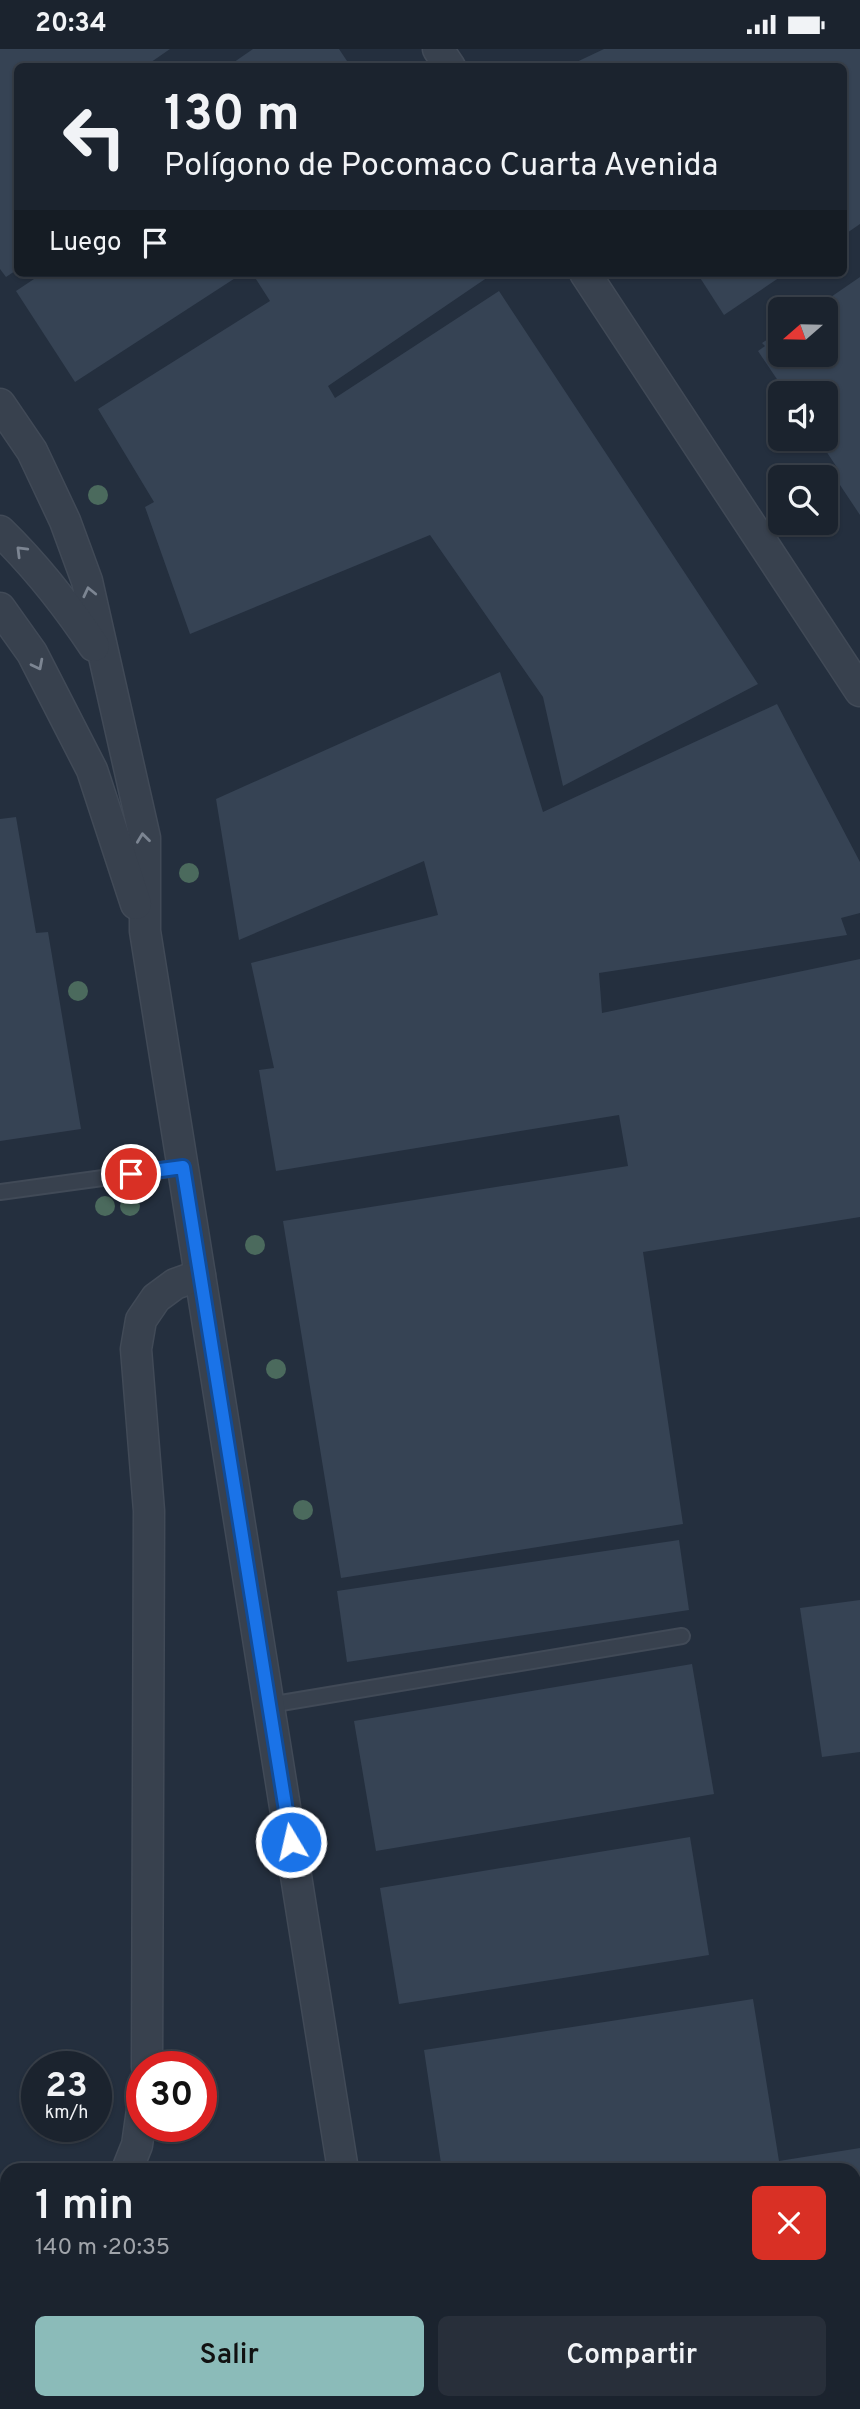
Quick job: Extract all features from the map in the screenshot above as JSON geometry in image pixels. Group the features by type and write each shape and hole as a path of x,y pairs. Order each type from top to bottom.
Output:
{"street":[{"path":"588,277 860,691"},
{"path":"0,446 3,408"},
{"path":"3,408 32,451 65,521 87,581 145,838 145,930 342,2163"},
{"path":"0,531 30,560 71,611 106,664"},
{"path":"0,608 32,653 92,770 145,930"},
{"path":"147,2051 149,1511 136,1349 141,1320 156,1298 176,1284 200,1275"},
{"path":"130,2163 137,2142"}],"lane":[{"path":"0,1192 183,1167"},
{"path":"269,1705 682,1636"}],"building":[{"path":"0,49 170,49 150,63 14,63 14,272 6,277 0,269"},
{"path":"253,49 339,49 348,63 233,63"},
{"path":"604,49 860,49 860,224 847,233 847,63 574,63"},
{"path":"37,277 237,277 75,382 16,291"},
{"path":"255,277 488,277 328,386 335,398 499,291 758,684 563,786 543,697 430,535 190,634 145,507 154,502 98,409 270,301"},
{"path":"700,277 780,277 724,315"},
{"path":"860,277 860,515 838,482 838,465 826,451 838,451 838,381 778,381 769,367 838,367 838,297 831,297"},
{"path":"768,339 768,366 758,351 765,346 762,343"},
{"path":"500,672 543,812 777,704 860,862 860,913 841,918 847,935 599,973 602,1013 860,959 860,1217 643,1252 683,1524 341,1578 283,1221 628,1166 619,1115 276,1171 259,1070 274,1068 251,963 438,915 424,861 239,940 216,799"},
{"path":"16,817 36,933 48,932 81,1129 0,1141 0,819"},
{"path":"679,1540 689,1610 347,1662 337,1591"},
{"path":"860,1600 860,1752 822,1757 800,1608"},
{"path":"692,1664 714,1794 376,1851 354,1721"},
{"path":"690,1837 709,1955 399,2004 380,1888"},
{"path":"753,1999 779,2161 860,2148 860,2163 441,2163 424,2050"}],"route":[{"path":"131,1174 183,1167 291,1842"}]}
